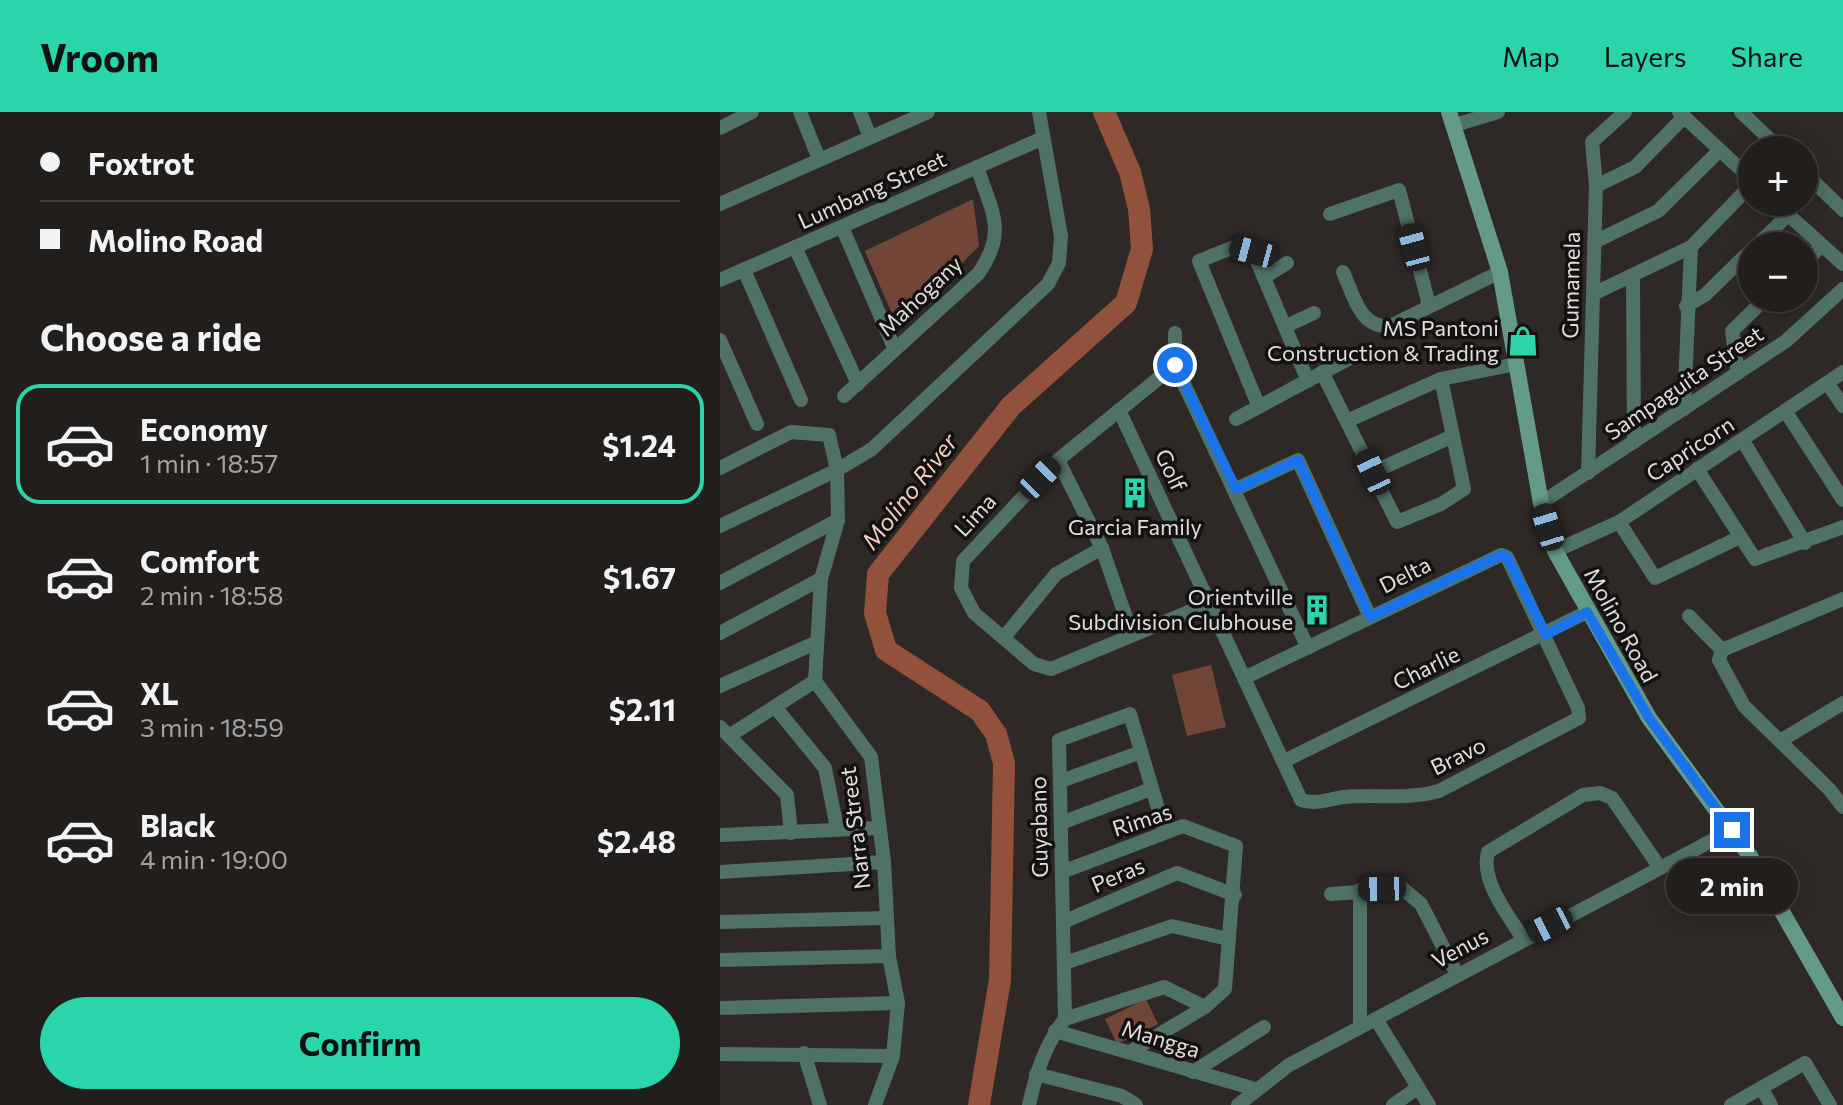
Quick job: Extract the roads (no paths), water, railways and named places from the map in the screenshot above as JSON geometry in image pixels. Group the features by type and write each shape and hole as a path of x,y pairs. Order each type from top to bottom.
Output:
{"main road":[{"name":"Molino Road","path":"1452,118 1500,272 1541,503 1555,551 1649,718 1732,830 1778,900 1843,1018"}],"street":[{"path":"720,128 752,112"},
{"path":"800,112 819,159"},
{"path":"860,112 870,137"},
{"path":"720,526 837,470 872,449 1048,284 1059,263 1061,236 1041,139 1039,112"},
{"path":"1452,118 1498,112"},
{"name":"Gumamela","path":"1588,473 1596,186 1592,142 1625,112"},
{"path":"720,204 924,113"},
{"path":"1596,186 1635,167 1682,115 1738,169"},
{"path":"1751,115 1769,136"},
{"name":"Lumbang Street","path":"720,280 1041,139"},
{"path":"1594,242 1658,211 1719,151"},
{"name":"Mahogany","path":"844,396 978,274 994,251 996,223 977,167"},
{"path":"1818,186 1843,210"},
{"path":"1330,214 1399,190 1429,305"},
{"path":"1593,294 1691,247 1738,197"},
{"path":"1770,232 1787,216"},
{"path":"1789,216 1843,264"},
{"path":"842,227 895,350"},
{"path":"1818,249 1821,246"},
{"path":"795,247 858,384"},
{"path":"1259,407 1199,261 1234,247 1253,252 1266,276 1308,381"},
{"path":"1684,409 1686,306 1691,247"},
{"path":"1266,276 1287,263"},
{"path":"1686,306 1705,295 1738,263"},
{"path":"744,270 801,400"},
{"path":"1343,272 1366,321 1377,327 1390,326 1500,272"},
{"path":"1633,276 1634,442"},
{"name":"Sampaguita Street","path":"1541,503 1786,341 1843,289"},
{"path":"1738,373 1732,331 1752,312"},
{"path":"1286,326 1314,313"},
{"path":"1175,333 1175,365 1236,489 1308,648"},
{"path":"720,340 757,424"},
{"path":"1236,419 1348,359"},
{"path":"1349,420 1441,379 1516,364"},
{"name":"Lima","path":"1132,635 1051,669 1034,664 1005,636 974,613 961,588 963,561 1058,460 1175,365"},
{"path":"1322,372 1349,420 1397,522 1441,504 1464,489 1441,379"},
{"name":"Capricorn","path":"1555,551 1619,522 1843,372"},
{"path":"1828,384 1843,406"},
{"name":"Golf","path":"1119,410 1301,800"},
{"path":"1786,412 1843,500"},
{"path":"720,468 791,432 829,435 837,470 838,520 821,579 815,681 775,707 724,731 787,795 791,833"},
{"path":"1373,472 1453,436"},
{"path":"1743,441 1805,543"},
{"path":"1058,460 1102,548 1132,635 1208,604"},
{"path":"1236,489 1298,460 1370,617"},
{"path":"1697,469 1755,559 1843,527"},
{"path":"720,583 838,520"},
{"path":"1619,522 1655,578 1740,537"},
{"path":"1005,636 1056,574 1102,548"},
{"name":"Delta","path":"1244,678 1501,555 1507,557 1546,635"},
{"path":"720,633 821,579"},
{"path":"1722,650 1843,599"},
{"name":"Charlie","path":"1284,761 1546,635 1587,612"},
{"path":"1689,616 1722,650"},
{"name":"Bravo","path":"1301,800 1316,804 1342,797 1431,793 1579,718 1578,708 1546,635"},
{"path":"720,686 815,643"},
{"path":"1722,650 1719,660 1744,706 1780,741 1837,786 1843,807"},
{"name":"Narra Street","path":"815,681 871,757 884,862 889,956 898,1003 893,1056 875,1105"},
{"path":"1780,741 1843,703"},
{"path":"775,707 825,768 837,828"},
{"name":"Guyabano","path":"1065,1019 1059,740 1124,714 1134,717 1165,832"},
{"path":"1061,781 1141,752"},
{"path":"1061,823 1151,789"},
{"path":"1523,939 1484,865 1488,852 1583,795 1600,793 1612,798 1660,868"},
{"name":"Rimas","path":"1062,872 1183,826 1236,846 1235,895"},
{"path":"720,835 878,828"},
{"name":"Venus","path":"1238,1105 1289,1065 1732,830"},
{"path":"720,872 884,862"},
{"name":"Peras","path":"1063,922 1177,873 1235,895"},
{"path":"1331,894 1403,889 1421,904 1457,974"},
{"path":"1360,890 1360,1027"},
{"path":"1130,1052 1205,1007 1225,989 1235,895"},
{"path":"720,922 886,918"},
{"path":"1065,963 1172,926 1228,939"},
{"path":"720,960 889,956"},
{"path":"1029,1105 1036,1074 1055,1031 1065,1019 1164,987 1205,1007"},
{"path":"720,1008 898,1003"},
{"path":"1376,1019 1416,1089 1429,1105"},
{"path":"1193,1072 1264,1027"},
{"name":"Mangga","path":"1055,1031 1255,1089"},
{"path":"804,1053 820,1105"},
{"path":"720,1054 893,1056"},
{"path":"1731,1105 1805,1063 1830,1105"},
{"path":"1036,1074 1122,1096 1136,1105"},
{"path":"1393,1105 1416,1089"},
{"path":"1762,1089 1771,1105"}],"waterway":[{"name":"Molino River","path":"979,1105 1000,980 1004,763 996,734 980,711 886,650 875,613 878,574 1011,406 1126,303 1142,249 1139,209 1130,172 1104,112"}],"place":[{"name":"MS Pantoni Construction & Trading","path":"1523,341"},
{"name":"Garcia Family","path":"1135,493"},
{"name":"Orientville Subdivision Clubhouse","path":"1317,610"}]}
